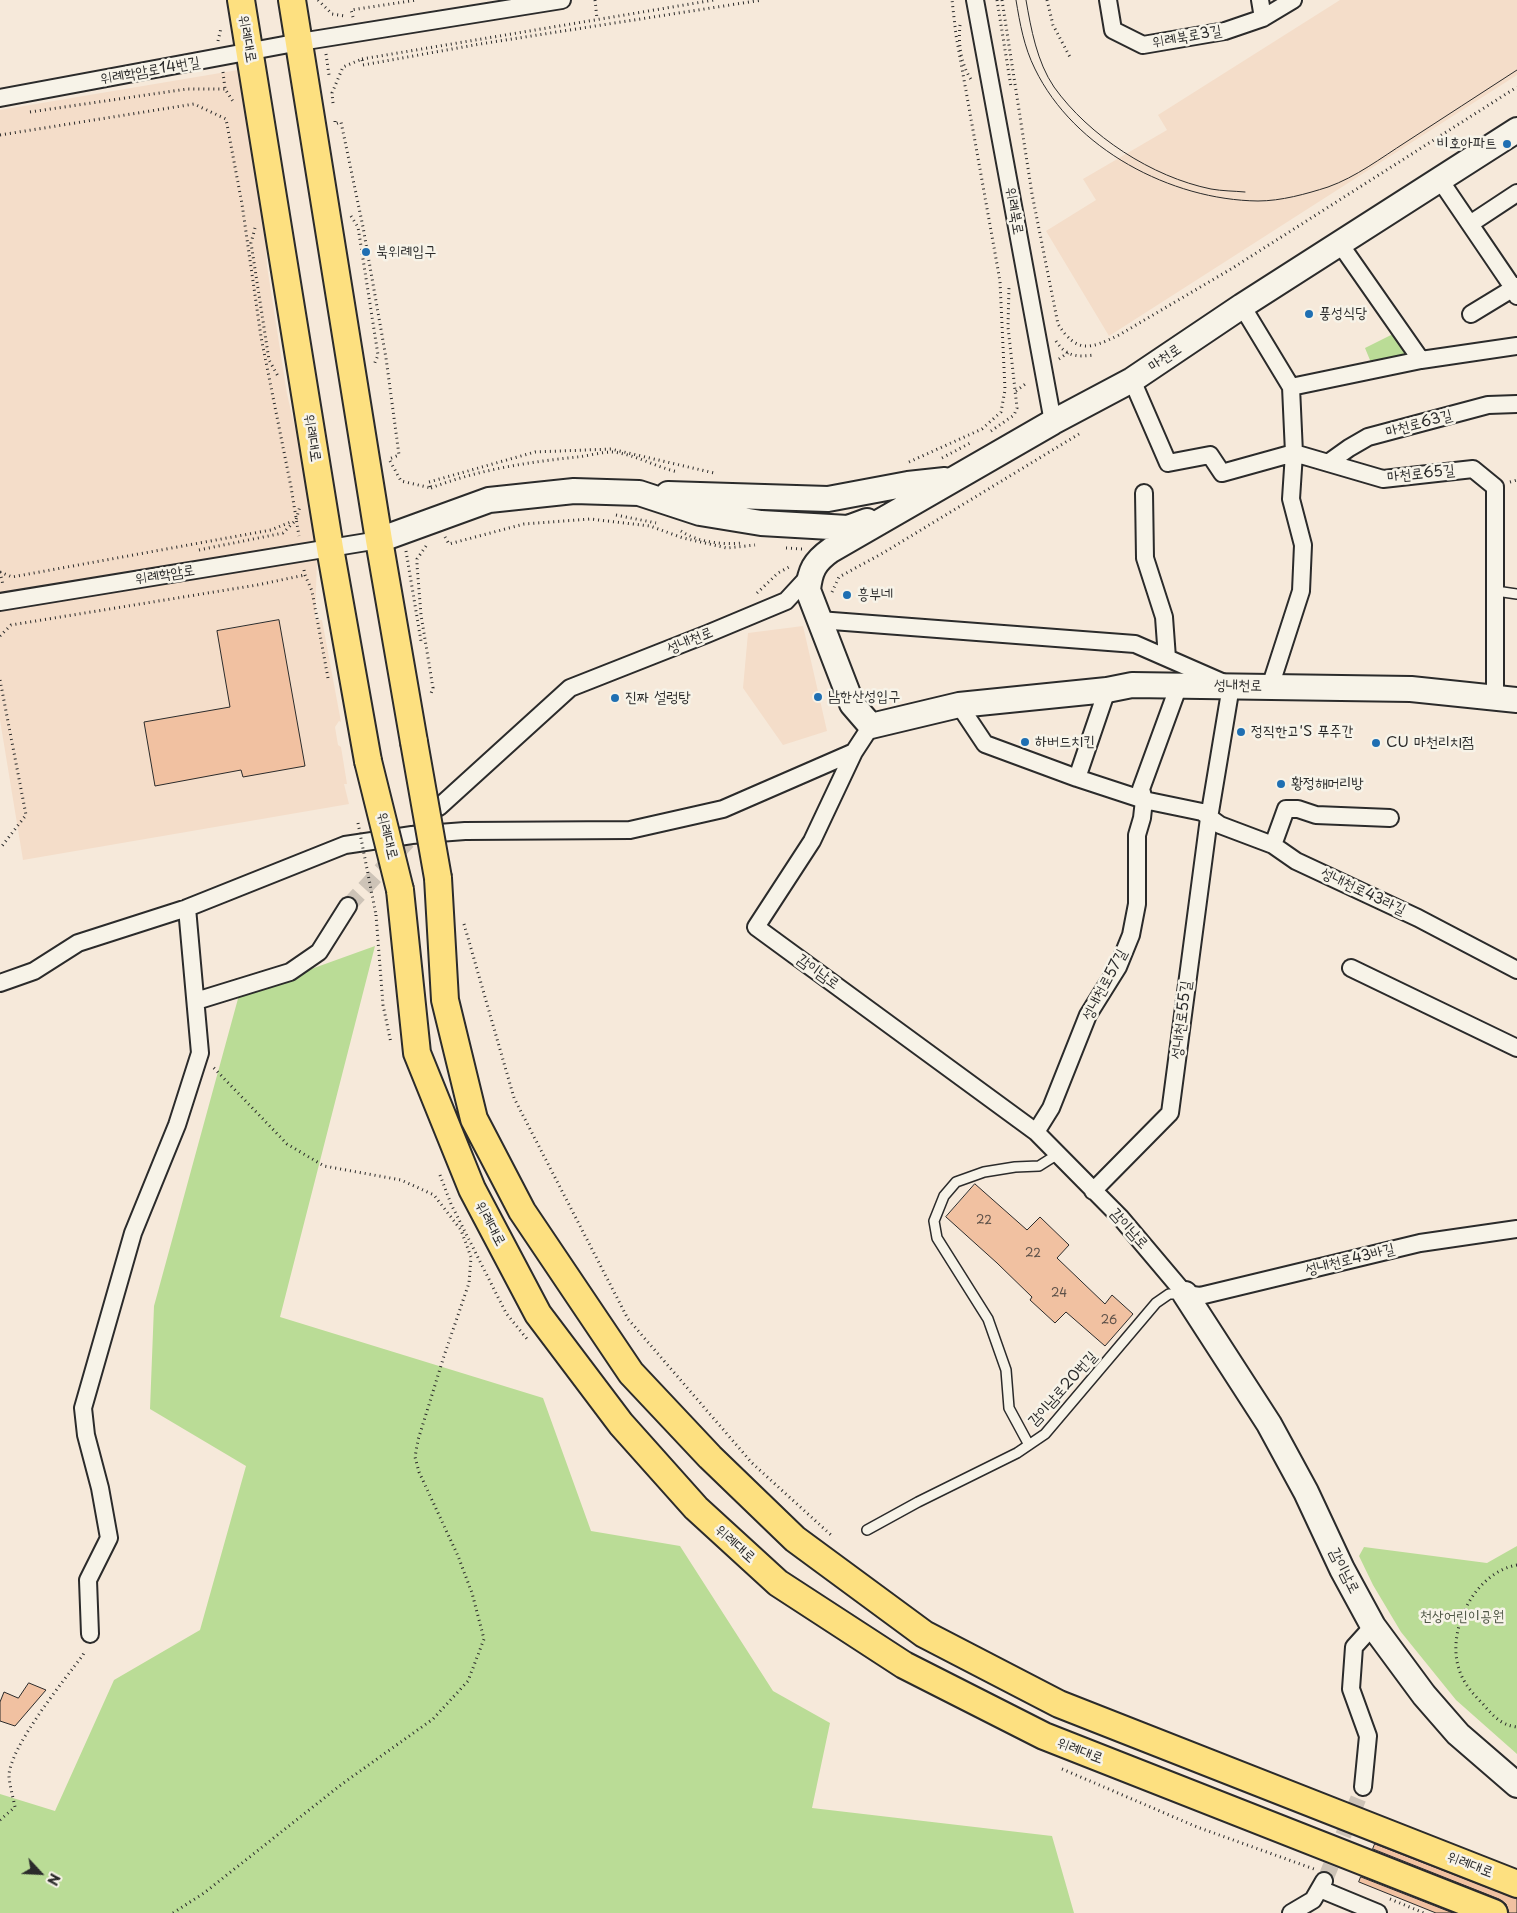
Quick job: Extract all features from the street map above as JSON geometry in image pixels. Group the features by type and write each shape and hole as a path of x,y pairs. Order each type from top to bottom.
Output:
{"main road":[{"name":"위례대로","path":"241,0 330,548 368,760 400,890 417,1053 472,1189 538,1314 621,1424 696,1508 778,1583 904,1664 1044,1736 1494,1913"},
{"name":"위례대로","path":"292,0 379,540 438,878 445,1000 474,1119 522,1211 631,1373 710,1457 795,1539 924,1634 1059,1704 1517,1884"},
{"name":"마천로","path":"809,561 1053,422 1132,380 1242,306 1517,130"},
{"path":"379,540 489,500 574,491 828,499 908,484 955,479"},
{"path":"639,493 700,513 761,523 848,528 915,502"},
{"path":"809,561 808,590 827,620 852,704 871,726"},
{"name":"성내천로","path":"871,726 959,705 1107,690 1132,684 1411,689 1506,699"},
{"name":"감이남로","path":"1185,1294 1269,1424 1306,1492 1342,1569 1373,1626 1424,1695 1458,1734 1517,1785"}],"street":[{"name":"위례학암로14번길","path":"0,98 300,42 562,0"},
{"name":"위례북로","path":"975,0 1053,422"},
{"name":"위례북로3길","path":"1108,0 1113,30 1144,45 1225,31 1263,18 1293,0"},
{"path":"1260,0 1263,18"},
{"path":"1440,180 1516,290 1471,314"},
{"path":"1470,224 1517,193"},
{"path":"1340,244 1421,360"},
{"path":"1242,306 1291,387 1294,452 1291,499 1303,545 1302,591 1270,687"},
{"path":"1291,387 1421,360 1517,346"},
{"path":"1132,380 1168,463 1210,456 1222,473 1294,452"},
{"name":"마천로63길","path":"1328,463 1368,437 1488,406 1517,404"},
{"name":"마천로65길","path":"1294,452 1383,479 1473,469 1495,487 1496,591 1506,699"},
{"path":"1144,493 1145,558 1164,617 1168,658"},
{"name":"위례학암로","path":"0,602 379,540"},
{"name":"성내천로","path":"439,807 570,688 786,601 809,561"},
{"path":"827,620 1135,644 1231,686"},
{"name":"성내천로57길","path":"1036,1132 1051,1108 1088,1015 1118,967 1131,934 1137,904 1136,835 1142,818 1144,800 1141,789 1179,685"},
{"name":"성내천로55길","path":"1093,1191 1170,1113 1209,818 1231,686"},
{"path":"1077,778 1107,690"},
{"path":"959,705 985,744 1077,778 1144,800 1202,812 1209,818"},
{"path":"0,983 34,971 78,943 187,908 345,845 412,835 465,831 630,830 723,809 854,752 871,726"},
{"name":"감이남로","path":"854,752 812,841 756,927 1036,1132 1120,1217 1185,1294"},
{"path":"1274,845 1286,809 1291,808 1316,815 1390,818"},
{"name":"성내천로43라길","path":"1209,818 1220,825 1274,845 1296,861 1418,918 1517,970"},
{"path":"196,1001 290,972 319,952 348,906"},
{"path":"90,1634 88,1580 109,1538 100,1488 86,1436 83,1408 134,1233 177,1125 200,1053 187,908"},
{"path":"1352,968 1517,1048"},
{"name":"성내천로43바길","path":"1185,1294 1200,1296 1420,1243 1517,1229"},
{"path":"1363,1786 1368,1736 1351,1689 1354,1647 1373,1626"},
{"path":"1291,1913 1313,1900 1322,1885 1378,1913"}],"lane":[{"path":"1496,591 1517,594"},
{"path":"1029,1445 1009,1408 1006,1370 988,1319 937,1238 934,1221 944,1196 956,1182 984,1172 1015,1167 1039,1166 1058,1154"},
{"name":"감이남로20번길","path":"867,1530 918,1502 1017,1453 1045,1434 1156,1303 1169,1294 1185,1294"}],"path":[{"path":"318,0 332,14 353,17 351,10 417,0"},
{"path":"595,0 597,20"},
{"path":"334,108 332,93 343,67 362,59 714,0"},
{"path":"362,59 364,65 480,44 762,0"},
{"path":"901,465 982,429 1001,412 1005,390 1000,281 959,54 952,0"},
{"path":"1002,0 1032,194 1058,324 1068,339 1087,347 1100,344 1119,335 1231,269 1517,87"},
{"path":"1047,0 1053,25 1071,60"},
{"path":"961,21 959,37 964,70 973,84"},
{"path":"221,23 218,42 225,89 239,109"},
{"path":"30,112 187,88 225,89"},
{"path":"0,135 194,104 226,119 242,204 261,337 296,520"},
{"path":"334,116 335,124 341,122 363,226 386,358 399,455 389,459 401,480 431,488 460,477 543,460 610,452 632,456 662,468 680,472"},
{"path":"256,224 250,243 270,360 281,382"},
{"path":"989,433 1014,415 1017,408 1008,327 1009,280"},
{"path":"827,620 828,602 839,577 883,553 1084,432"},
{"path":"938,460 980,438"},
{"path":"431,488 429,482 535,452 611,449 715,473"},
{"path":"392,474 397,474"},
{"path":"609,514 665,524"},
{"path":"445,536 449,544 524,524 590,519 650,526 683,538 727,548 757,545"},
{"path":"194,550 283,533 296,520"},
{"path":"0,572 12,577 271,530 296,520"},
{"path":"674,526 690,537 728,545 759,540"},
{"path":"438,539 454,533"},
{"path":"430,696 433,688 421,615 417,559 426,546 432,542"},
{"path":"785,543 811,545 809,561"},
{"path":"782,547 809,561"},
{"path":"752,598 778,573 809,561"},
{"path":"409,567 417,565"},
{"path":"0,636 11,625 257,585 304,575 314,584 314,590"},
{"path":"0,582 19,581"},
{"path":"0,680 26,815 2,846"},
{"path":"356,814 376,915"},
{"path":"463,919 514,1098 628,1319 752,1463 832,1536"},
{"path":"173,1913 204,1892 342,1784 433,1719 468,1681 484,1639 472,1593 458,1556 419,1472 415,1458 418,1440 444,1356 470,1283 471,1257 461,1230 434,1195 402,1180 324,1166 287,1144 257,1115 200,1053"},
{"path":"1517,1565 1510,1566 1496,1573 1474,1594 1465,1610 1459,1627 1457,1649 1459,1668 1468,1687 1494,1717 1508,1726 1517,1727"},
{"path":"0,1820 14,1807 9,1775 18,1748 40,1713 83,1655 90,1634"}],"shaded area":[{"path":"1340,0 1517,0 1517,75 1109,336 1046,231 1096,200 1083,179 1167,130 1158,115"},
{"path":"244,69 264,208 267,266 287,394 302,457 317,559 315,620 322,620 341,722 339,721 335,727 338,745 341,747 347,784 344,784 349,804 23,860 0,720 0,110"},
{"path":"803,626 827,731 783,745 743,688 748,633"}],"green space":[{"path":"1393,334 1407,355 1372,365 1365,348"},
{"path":"375,946 280,1317 543,1398 591,1531 680,1546 773,1691 830,1723 812,1808 1052,1836 1074,1913 0,1913 0,1794 55,1811 114,1680 200,1630 246,1466 150,1409 154,1306 239,995"},
{"name":"천상어린이공원","path":"1517,1546 1517,1754 1456,1700 1401,1632 1373,1585 1359,1556 1364,1547 1487,1563"}],"building":[{"path":"279,620 305,766 243,777 241,770 155,786 144,722 230,707 217,631"},
{"path":"975,1184 1027,1230 1040,1217 1069,1245 1057,1258 1105,1304 1112,1295 1133,1314 1105,1346 1066,1312 1055,1323 1030,1300 1032,1297 946,1217"},
{"path":"29,1683 46,1690 15,1726 0,1721 0,1702 4,1692 18,1698"},
{"path":"1375,1844 1517,1899 1517,1913 1509,1913 1506,1904 1499,1899 1373,1849"},
{"path":"1361,1877 1453,1913 1436,1913 1359,1882"}],"tunnel":[{"path":"348,906 419,829"},
{"path":"1325,1880 1363,1787"}],"tram line":[{"path":"1016,0 1025,44 1031,61 1052,98 1074,123 1100,146 1128,165 1159,180 1192,191 1225,198 1258,201 1276,200 1302,195 1338,183 1368,167 1517,70"},
{"path":"1026,0 1030,22 1043,67 1054,87 1085,122 1124,152 1166,175 1211,189 1245,192"}],"place":[{"name":"비호아파트","path":"1507,144"},
{"name":"북위례입구","path":"366,252"},
{"name":"풍성식당","path":"1309,314"},
{"name":"흥부네","path":"847,595"},
{"name":"남한산성입구","path":"818,697"},
{"name":"진짜 설렁탕","path":"615,698"},
{"name":"정직한고'S 푸주간","path":"1241,732"},
{"name":"하버드치킨","path":"1025,742"},
{"name":"CU 마천리치점","path":"1376,743"},
{"name":"황정해머리방","path":"1281,784"}]}
